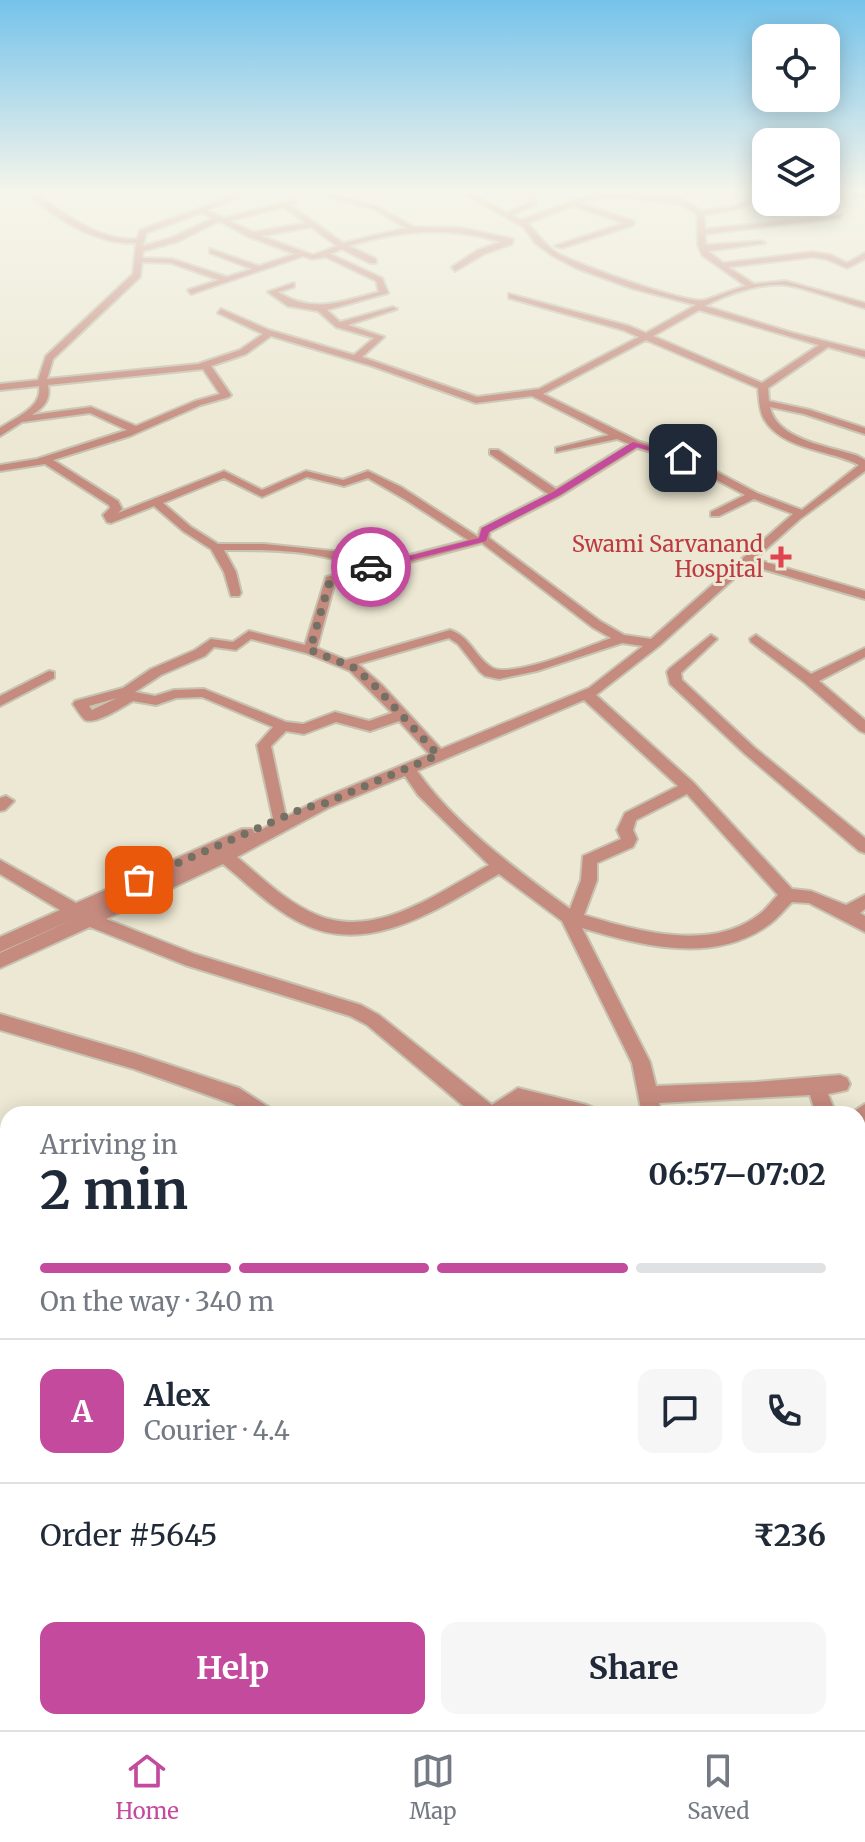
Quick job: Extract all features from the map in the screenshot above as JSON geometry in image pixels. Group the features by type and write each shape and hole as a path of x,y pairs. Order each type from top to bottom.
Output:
{"street":[{"path":"0,433 41,404 45,393 43,369 49,358 137,275"},
{"path":"212,275 228,280"},
{"path":"191,292 243,275"},
{"path":"291,285 272,292 291,304 321,309 385,291 379,280 371,275"},
{"path":"602,275 865,354"},
{"path":"733,275 752,287"},
{"path":"221,311 269,334 356,358 476,400 533,393 572,377 702,305 752,287 785,283 865,306"},
{"path":"512,296 626,328 763,387"},
{"path":"349,302 369,316"},
{"path":"321,309 339,325 380,337 356,358"},
{"path":"339,325 393,309"},
{"path":"0,387 206,366 243,352 269,334"},
{"path":"850,350 865,339"},
{"path":"763,387 827,344"},
{"path":"0,468 42,460 136,430 198,403 226,395 206,366"},
{"path":"763,387 768,419 779,429 802,441 863,461"},
{"path":"533,393 636,444 683,458 753,495 798,514"},
{"path":"766,403 807,412 865,431"},
{"path":"20,420 91,410 136,430"},
{"path":"560,450 619,435"},
{"path":"310,650 330,580 480,540 485,530 556,494 636,444"},
{"path":"494,452 556,494"},
{"path":"42,460 114,503 116,509 109,518 118,518 224,474 262,494 306,474 344,483 368,474 427,505 437,517 480,540 621,639 654,643"},
{"path":"0,945 81,915 279,819 323,804 586,694 654,643 798,514 863,461"},
{"path":"715,514 753,495"},
{"path":"157,503 187,529 216,547 230,572 235,593"},
{"path":"216,547 264,547 342,556 367,568"},
{"path":"749,561 865,595"},
{"path":"345,664 450,634 463,641 486,671 501,676 621,639"},
{"path":"401,715 370,726 335,717 304,729 283,726 218,697 191,692 156,701 131,696 108,710 89,716 80,704 128,691 156,672 200,653 211,643 236,646 249,635 310,650 345,664 377,688 438,755"},
{"path":"711,639 674,672 675,681 750,751 865,847"},
{"path":"756,639 865,728"},
{"path":"810,680 865,652"},
{"path":"0,702 49,675"},
{"path":"586,694 689,787 788,895 811,897 865,925"},
{"path":"279,819 264,743 283,726"},
{"path":"407,768 423,791 500,866 571,918 674,944 697,944 749,931 775,913 788,895"},
{"path":"571,918 589,880 589,860 627,843 625,830 630,817 689,787"},
{"path":"182,868 225,856 323,804"},
{"path":"225,856 310,920 349,930 392,922 500,866"},
{"path":"0,866 81,915 191,960 355,1010 373,1020 478,1106"},
{"path":"847,913 865,901"},
{"path":"0,961 81,915"},
{"path":"571,918 641,1062 650,1104 840,1084"},
{"path":"0,1022 134,1061 239,1097 252,1106"},
{"path":"816,1086 823,1106"},
{"path":"506,1106 518,1097 555,1106"}],"way so far":[{"path":"139,880 304,808 323,804 438,755 355,668 310,650 330,580 371,567"}],"place":[{"name":"Swami Sarvanand Hospital","path":"781,557"}],"route":[{"path":"371,567 483,539 485,530 556,494 636,444 683,458"}]}
